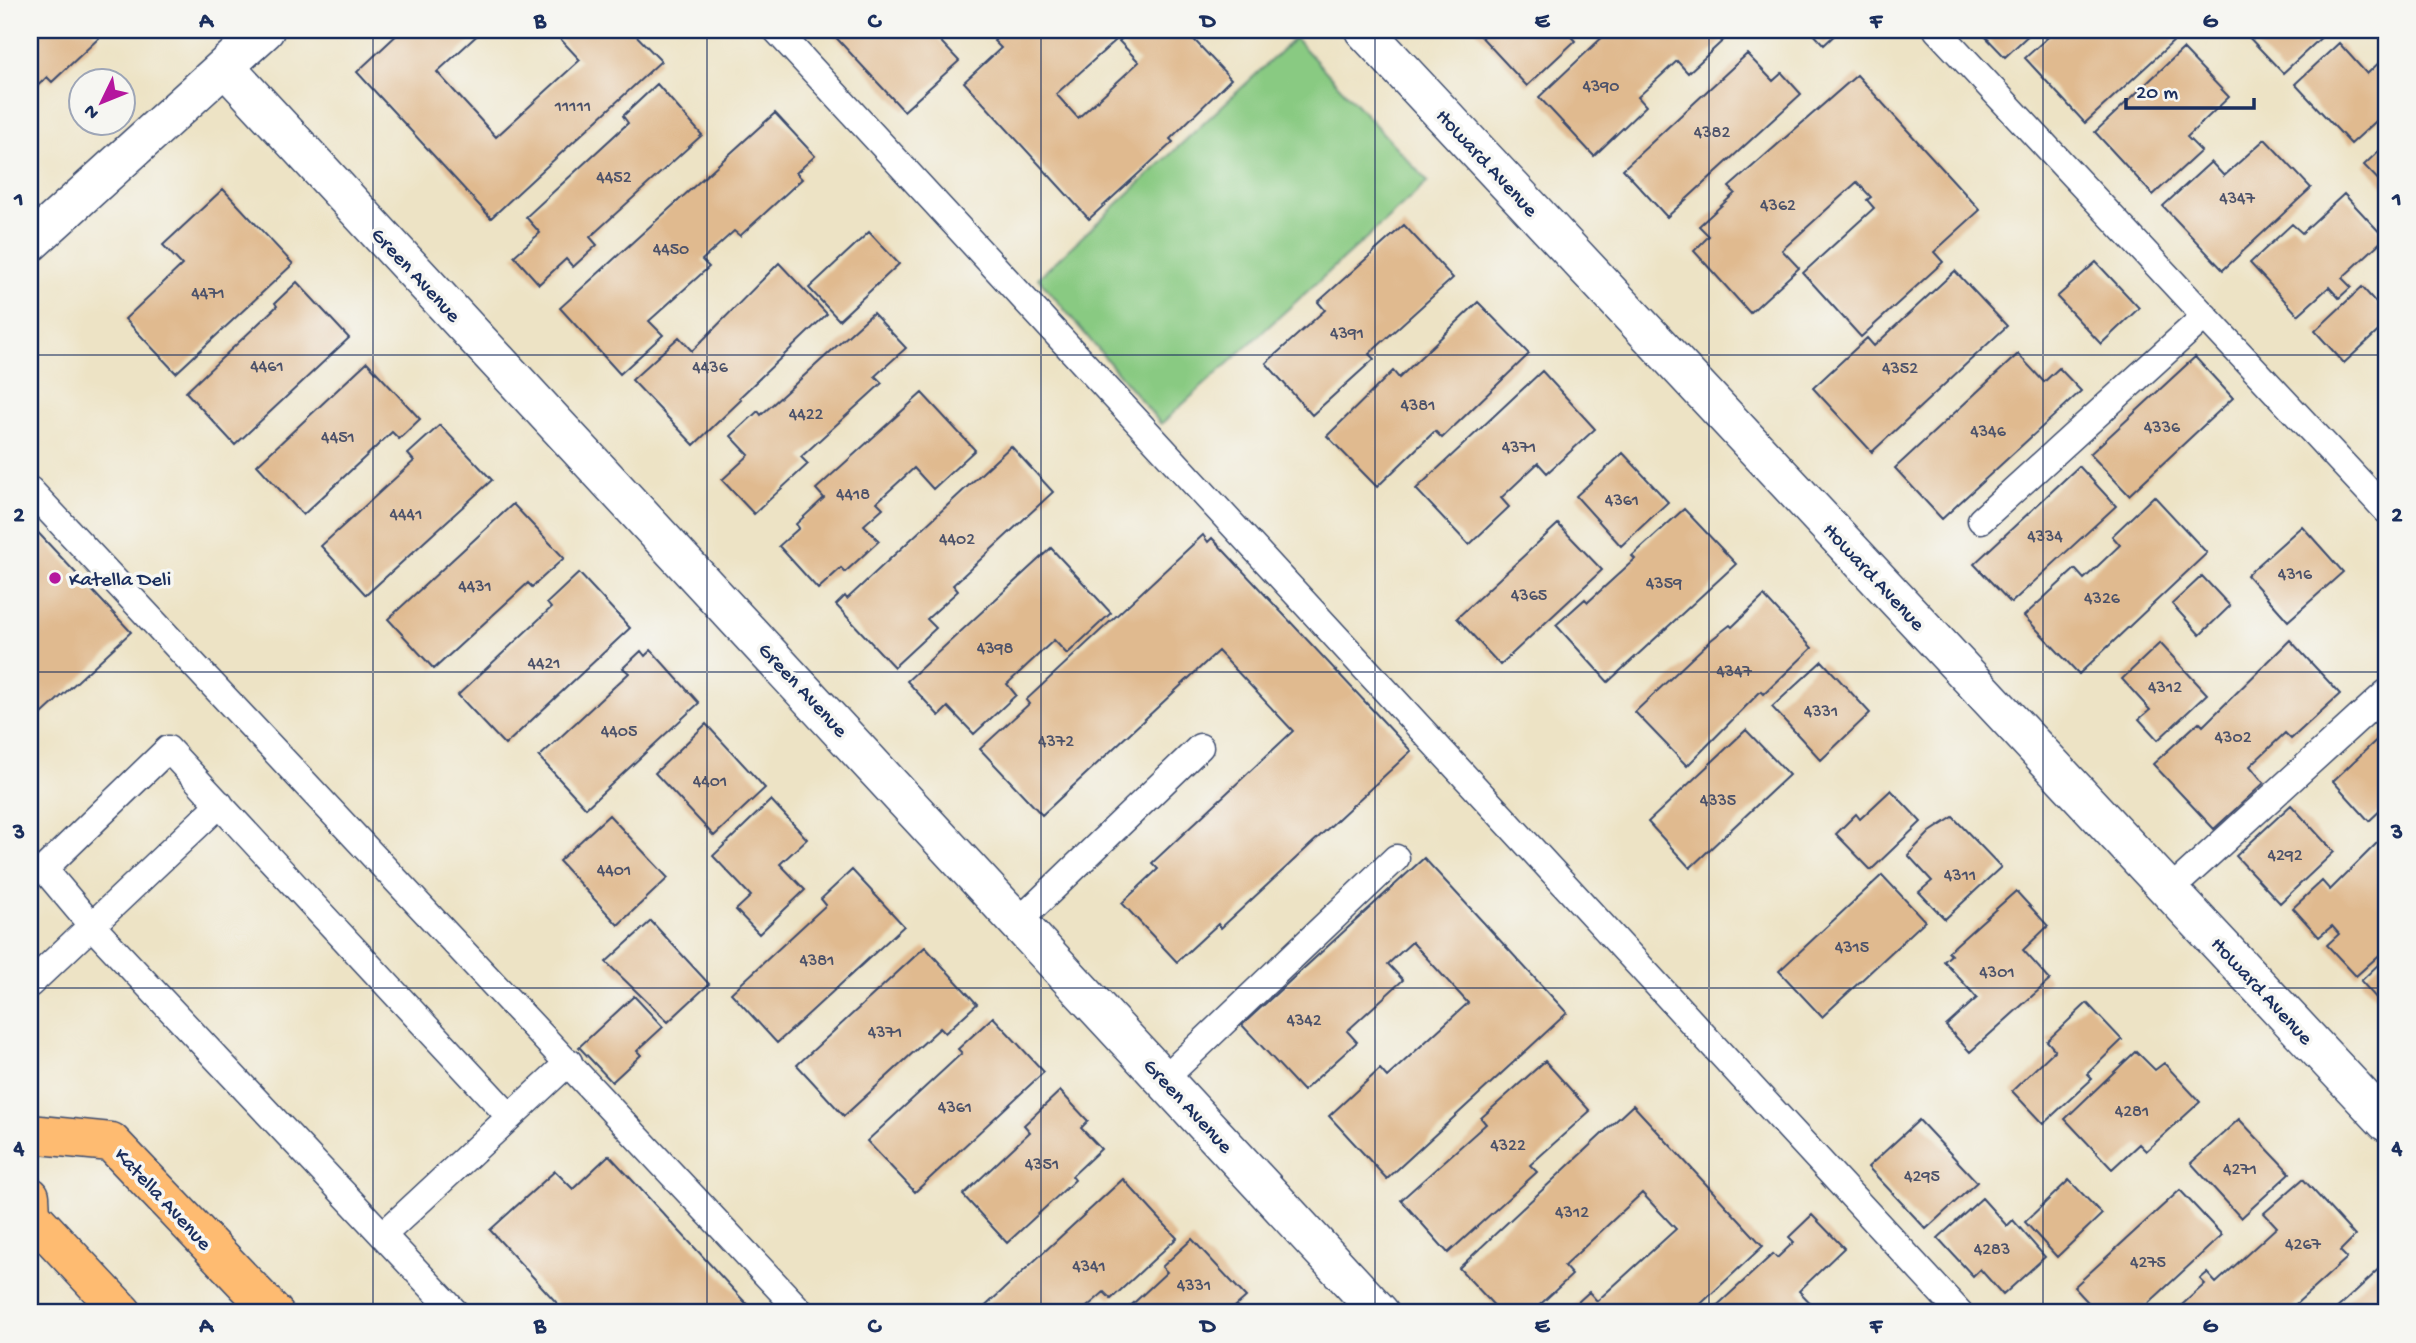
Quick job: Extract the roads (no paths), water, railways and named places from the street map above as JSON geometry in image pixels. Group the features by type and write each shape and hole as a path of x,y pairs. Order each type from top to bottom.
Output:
{"main road":[{"name":"Katella Avenue","path":"30,1134 111,1142 274,1313"},
{"path":"30,1196 31,1215 123,1313"}],"street":[{"path":"30,243 265,30"},
{"name":"Howard Avenue","path":"1364,30 2386,1122"},
{"name":"Green Avenue","path":"225,67 1380,1313"}],"lane":[{"path":"776,30 1960,1313"},
{"path":"1937,30 2386,510"},
{"path":"1981,520 2204,316"},
{"path":"30,490 802,1313"},
{"path":"2170,890 2386,693"},
{"path":"1019,921 1200,747"},
{"path":"456,1313 92,926 44,869 169,748 510,1117"},
{"path":"30,985 220,804"},
{"path":"1164,1079 1396,858"},
{"path":"383,1235 569,1062"}],"place":[{"name":"Katella Deli","path":"55,578"}]}
